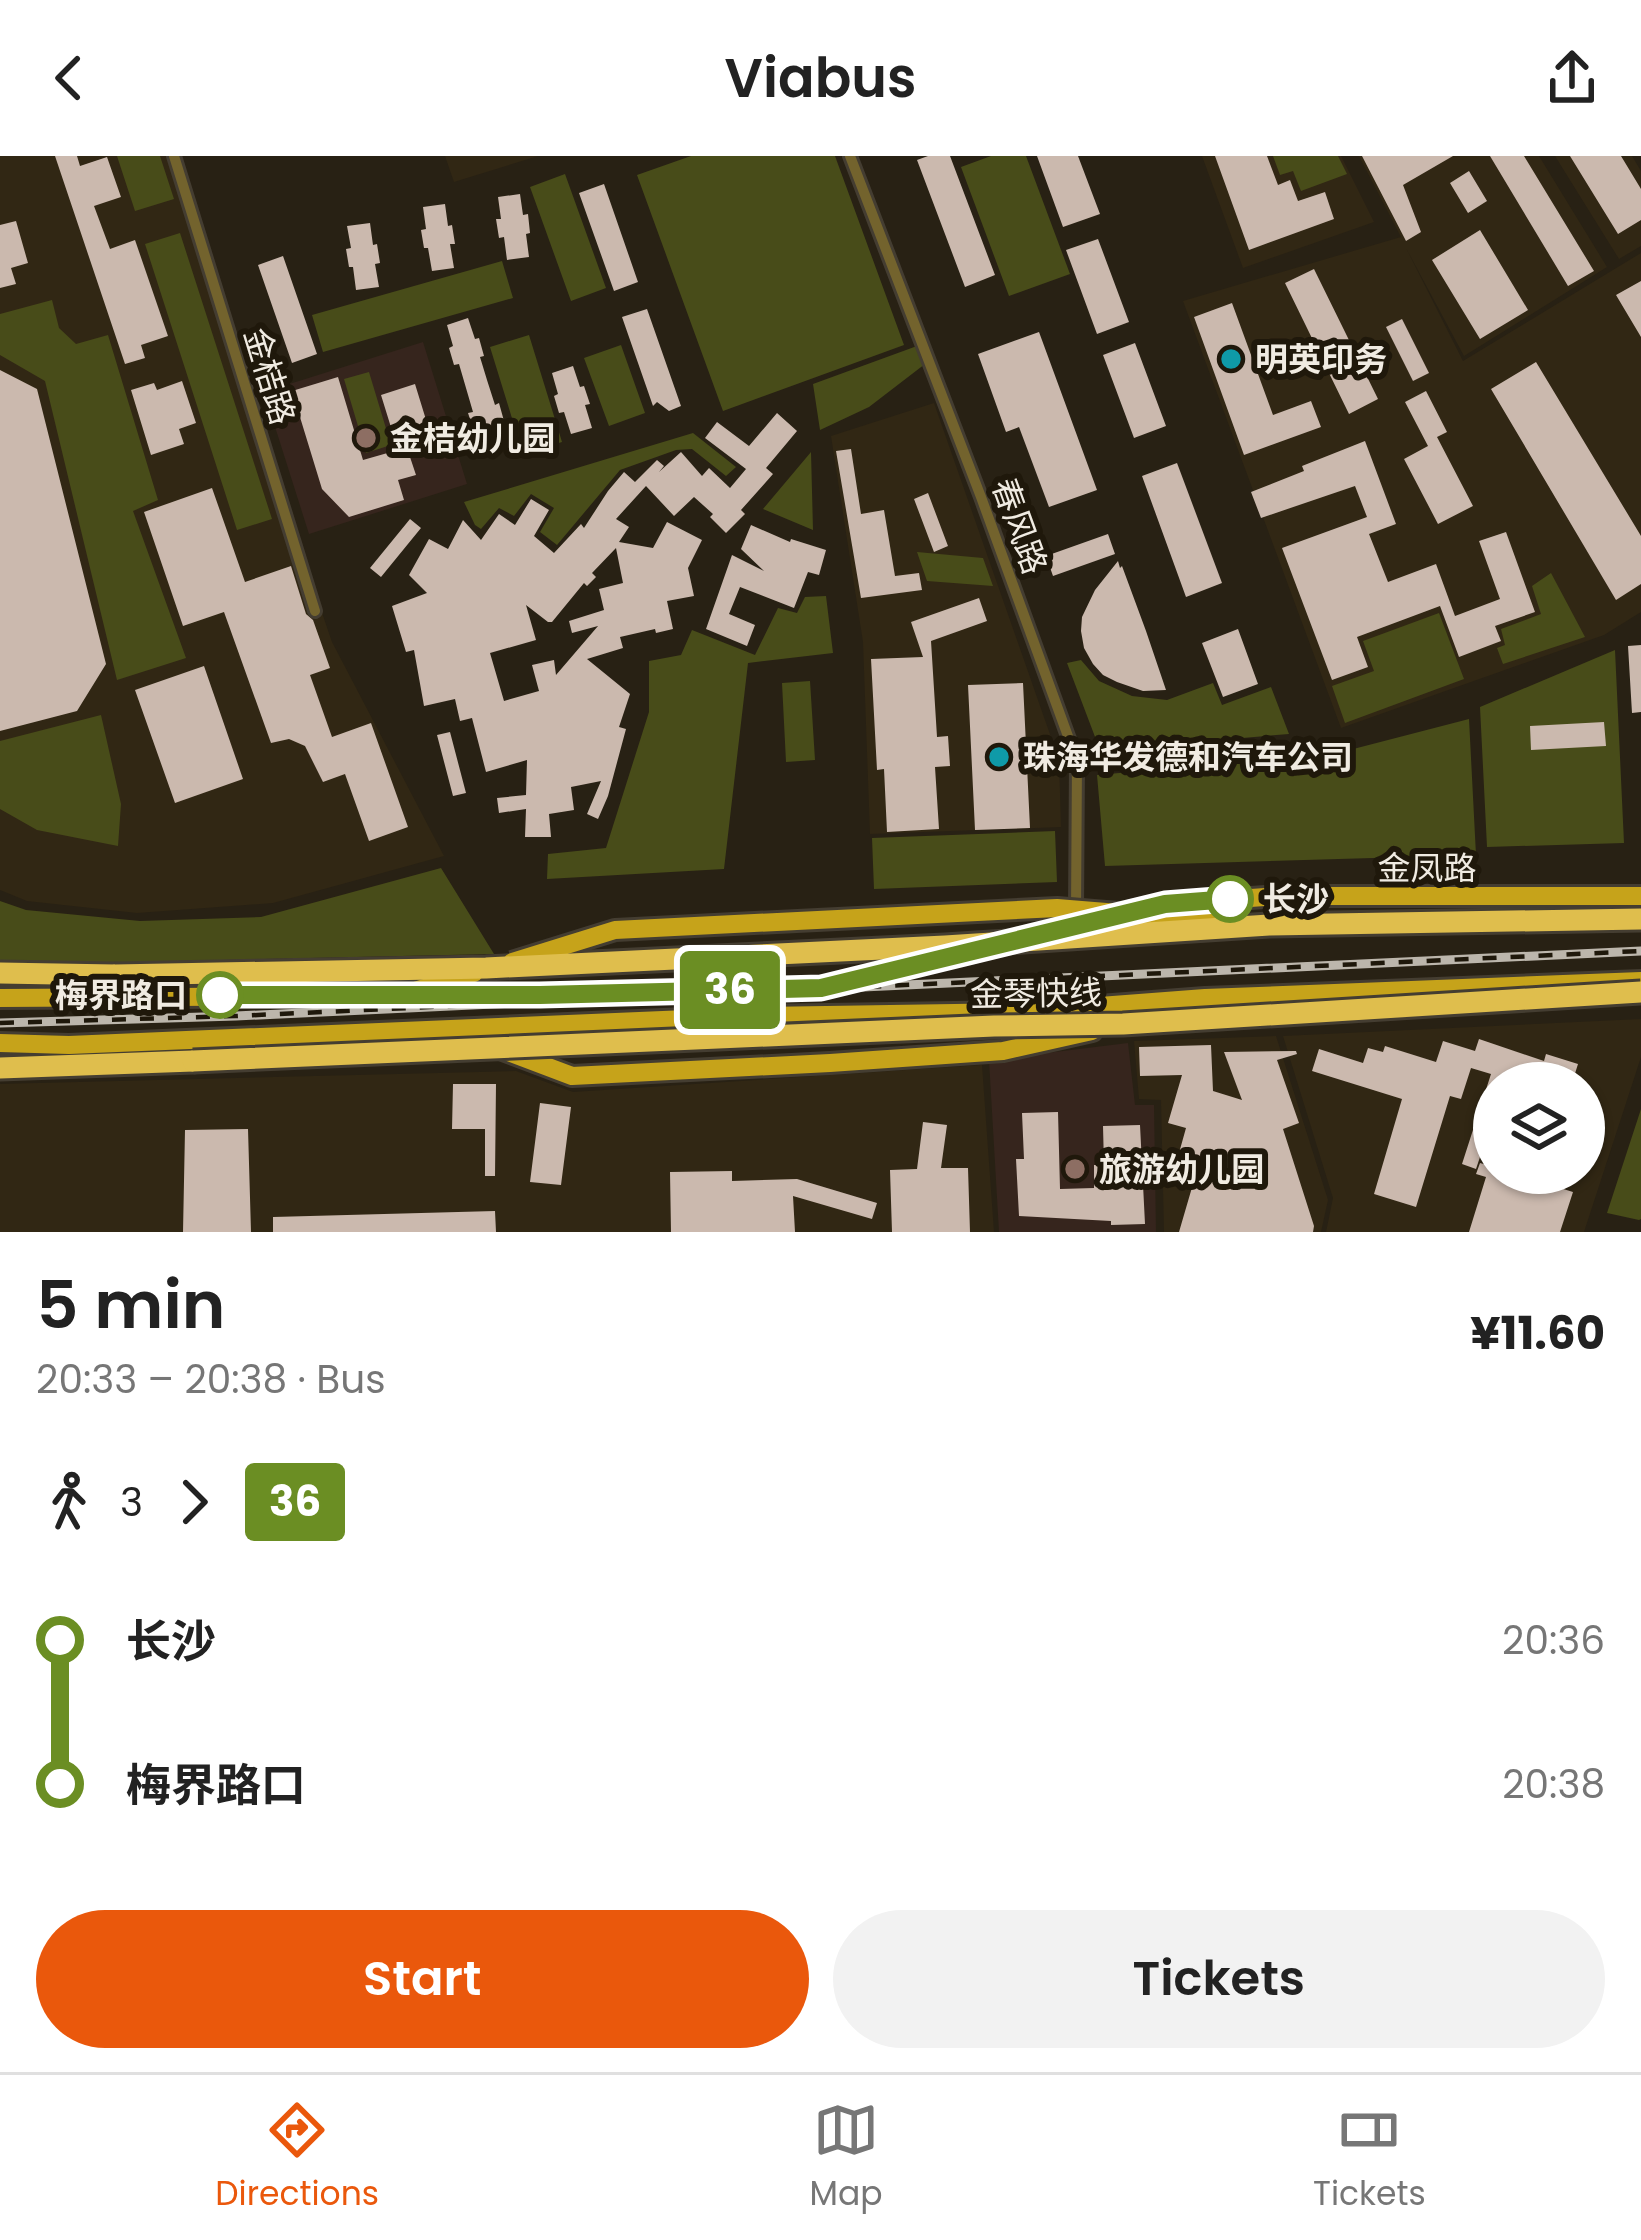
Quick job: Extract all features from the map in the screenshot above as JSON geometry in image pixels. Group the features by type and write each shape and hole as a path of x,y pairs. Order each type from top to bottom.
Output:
{"highway":[{"name":"金琴快线","path":"0,973 487,968 1269,926 1641,919"},
{"name":"金琴快线","path":"0,1068 1124,1024 1641,992"}],"main road":[{"name":"金凤路","path":"0,998 821,988 1165,904 1280,896 1641,896"},
{"path":"401,995 616,930 1058,908 1269,926"},
{"path":"0,1043 69,1045 758,1016 1021,1012 1205,998 1641,981"},
{"path":"448,1029 572,1076 1004,1051 1124,1024"}],"street":[{"name":"金桔路","path":"174,156 315,611"},
{"name":"春风路","path":"850,156 1077,761 1077,926"}],"shaded area":[{"path":"0,156 166,156 332,642 444,856 273,903 137,913 27,901 0,890"},
{"path":"445,156 538,156 454,182"},
{"path":"1202,156 1341,156 1374,222 1243,268"},
{"path":"1359,156 1539,156 1607,267 1464,356 1406,248 1463,361 1641,253 1641,612 1604,635 1341,728 1183,301 1401,237"},
{"path":"1555,156 1632,156 1641,171 1641,246 1619,259"},
{"name":"金桔幼儿园","path":"423,342 467,484 309,534 264,392"},
{"path":"934,403 1059,760 1061,827 870,834 863,642 831,436"},
{"path":"1641,1019 1641,1057 1605,1168 1605,1062 1473,1062 1473,1194 1596,1194 1584,1232 1326,1232 1333,1198 1283,1036"},
{"path":"1276,1036 1328,1200 1321,1232 1164,1232 1161,1100 1139,1099 1134,1041"},
{"name":"旅游幼儿园","path":"1128,1043 1135,1105 1154,1105 1156,1232 999,1232 989,1060"},
{"path":"982,1065 994,1232 0,1232 0,1084 516,1071 573,1092"}],"green space":[{"path":"117,156 160,156 174,199 135,211"},
{"path":"691,156 835,156 904,345 723,411 637,175"},
{"path":"991,156 1026,156 1070,274 1009,296 961,167"},
{"path":"1273,156 1338,156 1347,174 1301,191 1293,171 1280,175"},
{"path":"565,174 606,288 571,301 530,187"},
{"path":"180,233 272,519 237,530 145,244"},
{"path":"502,261 513,298 323,352 312,315"},
{"path":"52,300 59,328 76,344 108,335 158,500 133,511 186,658 117,680 45,381 0,355 0,314"},
{"path":"529,335 562,442 523,454 490,347"},
{"path":"621,345 645,413 609,426 584,358"},
{"path":"917,346 925,364 869,407 820,430 813,384"},
{"path":"369,372 391,445 366,453 344,379"},
{"path":"693,433 736,467 726,476 692,449 620,470 557,545 540,532 554,508 531,494 514,516 499,508 481,529 464,502"},
{"path":"811,452 813,530 763,509"},
{"path":"917,552 983,558 993,586 927,581"},
{"path":"1551,573 1585,637 1503,664 1497,648 1505,645 1501,629 1541,614 1532,586"},
{"path":"826,596 833,653 748,663 724,869 547,879 548,854 606,848 649,712 649,661 681,655 692,630 755,655 778,608 797,613 805,597"},
{"path":"1439,613 1464,679 1345,723 1332,686 1374,671 1363,641"},
{"path":"1615,650 1624,843 1487,847 1480,707"},
{"path":"1081,660 1099,681 1132,696 1167,700 1213,683 1222,705 1271,687 1289,734 1100,750 1067,663"},
{"path":"810,681 815,760 786,762 782,683"},
{"path":"101,715 121,804 118,846 37,830 0,809 0,741"},
{"path":"1469,719 1476,855 1105,866 1097,775 1334,754"},
{"path":"1055,831 1057,882 874,889 872,838"},
{"path":"441,868 494,954 0,965 0,901 26,910 140,921 261,917"},
{"path":"1641,1109 1641,1219 1639,1220 1607,1213"}],"building":[{"path":"55,156 77,156 80,166 107,157 121,197 94,206 110,249 135,240 168,336 141,345 145,358 125,364"},
{"path":"950,156 995,275 965,287 917,160"},
{"path":"1037,156 1078,156 1100,214 1063,227"},
{"path":"1215,156 1267,156 1278,185 1290,180 1298,201 1325,192 1334,219 1249,250"},
{"path":"1362,156 1453,156 1403,185 1421,232 1406,241"},
{"path":"1490,156 1524,156 1594,271 1568,286"},
{"path":"1570,156 1621,156 1641,189 1641,220 1618,234"},
{"path":"1469,171 1487,201 1468,213 1450,183"},
{"path":"604,184 638,282 614,291 579,193"},
{"path":"520,194 523,215 528,214 529,257 507,260 496,219 501,219 498,197"},
{"path":"445,204 455,244 450,244 454,268 432,271 421,230 426,229 423,207"},
{"path":"16,221 28,263 11,268 16,284 0,288 0,225"},
{"path":"370,223 380,263 375,264 379,287 356,290 346,249 351,248 347,226"},
{"path":"1480,230 1528,310 1480,339 1432,260"},
{"path":"1098,239 1129,322 1097,334 1066,250"},
{"path":"283,256 317,354 292,363 258,265"},
{"path":"1314,269 1378,399 1349,414 1285,283"},
{"path":"1641,281 1641,337 1616,295"},
{"name":"明英印务","path":"1232,303 1273,415 1311,401 1321,427 1244,455 1194,317"},
{"path":"647,309 681,406 669,411 657,402 653,406 622,317"},
{"path":"468,318 475,339 479,338 484,356 480,357 504,421 500,423 507,445 485,452 479,429 474,431 468,413 473,412 459,364 454,365 449,348 453,346 447,325"},
{"path":"1402,319 1429,373 1413,381 1386,327"},
{"path":"1039,332 1097,490 1049,507 1019,427 1006,432 978,354"},
{"path":"1135,343 1166,426 1134,438 1103,355"},
{"path":"1536,362 1641,536 1641,584 1616,600 1491,389"},
{"path":"573,366 590,404 585,405 592,428 571,434 564,412 559,413 552,373"},
{"path":"0,370 37,389 106,664 77,711 0,731"},
{"path":"338,377 363,460 398,450 381,395 415,384 435,449 410,457 416,475 398,480 404,500 349,517 322,489 292,391"},
{"path":"182,381 196,423 179,429 184,444 151,455 131,390 154,383 157,390"},
{"path":"1426,391 1447,432 1437,437 1473,506 1438,524 1404,459 1428,446 1405,402"},
{"path":"777,413 797,431 766,468 773,474 726,533 694,497 674,516 646,486 616,519 629,527 619,542 653,548 667,522 702,540 688,568 694,596 667,601 673,629 620,637 623,648 587,659 630,694 619,727 626,729 608,796 598,819 587,814 601,781 571,787 574,810 549,814 551,837 525,837 526,809 499,813 497,798 526,795 527,760 486,772 472,718 460,721 455,699 424,706 414,650 406,652 392,606 427,593 409,575 429,539 448,549 463,520 481,540 499,514 515,525 531,499 549,510 534,536 554,553 581,524 584,528 624,472 635,482 657,460 664,466 659,472 681,452 702,476 709,468 730,488 746,469 705,438 717,422 749,446","holes":["616,548 623,583 599,589 604,610 569,621 572,633 598,626 556,675 554,660 532,665 539,691 504,701 490,653 536,640 526,605 552,622 584,583 587,586 596,577 592,573"]},
{"path":"1365,441 1396,524 1369,534 1388,582 1436,564 1455,616 1500,599 1479,541 1506,532 1535,612 1495,626 1501,641 1459,657 1440,606 1357,637 1368,667 1332,680 1282,548 1367,517 1355,486 1261,518 1251,492"},
{"path":"851,449 861,514 884,510 895,576 919,573 922,590 861,598 836,451"},
{"path":"1177,463 1222,583 1186,597 1142,476"},
{"path":"212,488 245,582 291,566 330,668 310,675 332,737 371,723 408,827 369,841 345,774 323,782 305,746 289,739 271,743 224,612 183,626 144,512"},
{"path":"928,493 948,546 934,552 914,499"},
{"path":"410,519 421,528 381,577 370,568"},
{"path":"751,525 790,542 826,550 819,575 808,572 794,608 740,587 729,614 755,625 747,646 706,629 732,555 764,571 741,549"},
{"path":"1108,534 1115,554 1053,576 1046,556"},
{"path":"1118,561 1166,690 1143,691 1103,675 1084,648 1082,617 1095,590"},
{"path":"979,598 987,621 931,641 937,737 948,736 950,766 935,767 939,829 887,832 884,769 877,770 871,659 923,657 911,622"},
{"path":"1238,629 1258,684 1223,697 1202,643"},
{"path":"1641,645 1641,712 1632,713 1628,646"},
{"path":"204,666 243,779 175,803 135,690"},
{"name":"珠海华发德和汽车公司","path":"1023,683 1030,828 975,830 968,685"},
{"path":"1604,722 1606,746 1531,750 1530,726"},
{"path":"450,732 466,793 453,796 437,735"},
{"path":"1479,1039 1544,1061 1546,1054 1572,1062 1473,1062 1461,1099 1450,1096 1416,1207 1374,1194 1402,1099 1312,1071 1319,1049 1363,1063 1368,1048 1383,1052 1385,1046 1436,1062 1443,1041 1475,1051"},
{"path":"1211,1045 1213,1091 1242,1100 1224,1052 1296,1051 1277,1060 1299,1123 1283,1129 1313,1232 1179,1232 1193,1184 1172,1178 1186,1128 1168,1123 1182,1075 1140,1076 1139,1047"},
{"path":"453,1084 496,1084 495,1176 485,1176 485,1129 452,1129"},
{"path":"540,1103 571,1107 561,1185 530,1182"},
{"path":"1058,1112 1060,1189 1094,1188 1094,1165 1104,1165 1103,1126 1140,1125 1145,1224 1019,1216 1016,1159 1024,1159 1022,1113"},
{"path":"923,1122 947,1125 941,1168 968,1168 970,1232 892,1232 890,1170 917,1169"},
{"path":"248,1129 251,1232 183,1232 185,1130"},
{"path":"1473,1130 1473,1168 1462,1164"},
{"path":"732,1171 732,1181 797,1179 877,1203 872,1219 793,1196 795,1232 671,1232 670,1172"},
{"path":"1481,1194 1572,1194 1560,1232 1469,1232"},
{"path":"495,1211 496,1232 273,1232 273,1217"}],"railway":[{"path":"0,1023 1641,951"}],"bus line":[{"name":"36","path":"220,995 540,995 821,988 1165,904 1230,899"}],"place":[{"name":"明英印务","path":"1231,359"},
{"name":"金桔幼儿园","path":"366,438"},
{"name":"珠海华发德和汽车公司","path":"999,757"},
{"name":"长沙","path":"1230,899"},
{"name":"梅界路口","path":"220,995"},
{"name":"旅游幼儿园","path":"1075,1169"}]}
